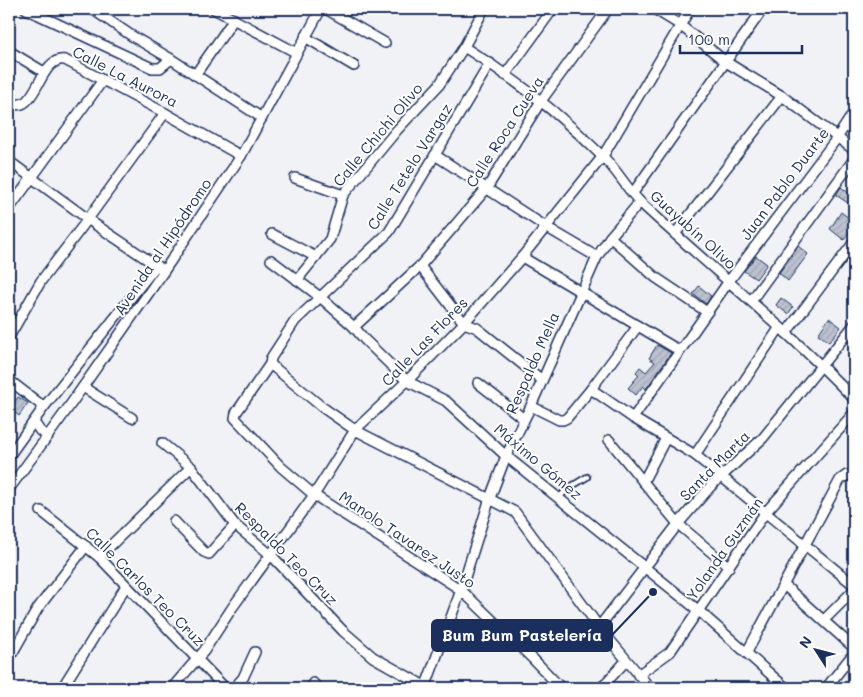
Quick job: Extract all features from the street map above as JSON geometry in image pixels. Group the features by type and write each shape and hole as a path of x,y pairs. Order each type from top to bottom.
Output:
{"street":[{"path":"92,9 262,118"},
{"path":"214,9 297,53"},
{"path":"326,9 385,43"},
{"name":"Calle Chichi Olivo","path":"297,280 330,239 342,195 397,130 439,85 464,47 484,9"},
{"path":"505,75 553,9"},
{"name":"Calle Roca Cueva","path":"354,328 420,266 487,188 541,101 608,9"},
{"path":"654,9 680,25 726,62 782,96 854,150"},
{"name":"Calle Las Flores","path":"172,688 204,651 232,608 314,495 355,430 464,323 522,257 603,156 690,9"},
{"path":"633,193 763,9"},
{"path":"30,10 152,68 160,68 170,59"},
{"name":"Avenida al Hipódromo","path":"9,489 83,387 160,268 241,156 297,53 316,11"},
{"path":"195,75 234,19"},
{"path":"305,37 354,66"},
{"name":"Guayubín Olivo","path":"464,47 490,63 541,101 603,156 640,202 783,330 854,399"},
{"path":"9,51 44,72 34,93 26,103 13,105 9,102"},
{"name":"Calle La Aurora","path":"44,72 62,59 241,156"},
{"name":"Calle Tetelo Vargaz","path":"235,418 236,413 270,364 295,321 389,232 490,63"},
{"path":"9,210 103,80"},
{"path":"675,234 782,96"},
{"name":"Juan Pablo Duarte","path":"633,418 729,281 837,138 854,112"},
{"path":"9,337 41,281 164,113"},
{"path":"435,155 546,227 597,257"},
{"path":"751,301 854,160"},
{"path":"9,161 88,219 160,268 44,407 9,456"},
{"path":"295,178 342,195"},
{"name":"Respaldo Mella","path":"426,688 506,456 597,257 610,237 640,202"},
{"path":"272,234 316,257"},
{"path":"610,237 655,277 707,312"},
{"path":"695,455 783,330 854,242"},
{"path":"522,257 680,351"},
{"name":"Máximo Gómez","path":"271,260 320,297 407,381 446,401 506,456 699,610 786,688"},
{"path":"420,266 464,323 477,328 542,380"},
{"path":"530,406 563,420 567,418 638,326"},
{"name":"Santa Marta","path":"599,627 678,524 711,486 763,438 852,332"},
{"path":"270,364 322,407 355,430 490,498 519,516 599,627 650,688"},
{"path":"9,380 44,407"},
{"path":"478,383 524,419"},
{"path":"83,387 132,418"},
{"path":"591,389 633,418 695,455 854,585"},
{"name":"Yolanda Guzmán","path":"638,675 670,652 765,513 854,413"},
{"name":"Manolo Tavarez Justo","path":"235,418 282,466 314,495 461,590 561,688"},
{"path":"34,422 40,432 48,436"},
{"path":"643,482 666,438"},
{"path":"609,440 678,524 729,567"},
{"name":"Respaldo Teo Cruz","path":"162,443 191,467 235,525 271,556 343,631 373,657 426,688"},
{"path":"98,557 191,467"},
{"path":"747,652 840,480 847,474 854,477"},
{"name":"Calle Carlos Teo Cruz","path":"40,511 98,557 225,688"},
{"path":"174,521 204,552 209,554 235,525"},
{"path":"9,659 38,608 86,546"},
{"path":"784,585 854,648"},
{"path":"62,688 126,586"},
{"path":"824,620 854,590"},
{"path":"234,688 242,678 255,652"},
{"path":"826,688 854,653"},
{"path":"601,688 626,661"}],"lane":[{"path":"559,498 567,489 587,477"}],"building":[{"path":"841,187 854,197 854,207 836,195"},
{"path":"841,212 854,222 854,227 844,240 830,229"},
{"path":"798,246 808,254 788,281 779,273"},
{"path":"756,256 767,264 756,279 744,271"},
{"path":"699,286 711,296 706,304 693,294"},
{"path":"781,298 793,307 788,314 776,305"},
{"path":"829,318 841,327 829,342 818,334"},
{"path":"657,345 671,353 646,389 643,386 636,395 628,388 639,375 636,372 640,367 646,372 655,362 649,358"},
{"path":"18,397 28,403 19,416 10,409"}],"place":[{"name":"Bum Bum Pastelería","path":"653,592"}]}
